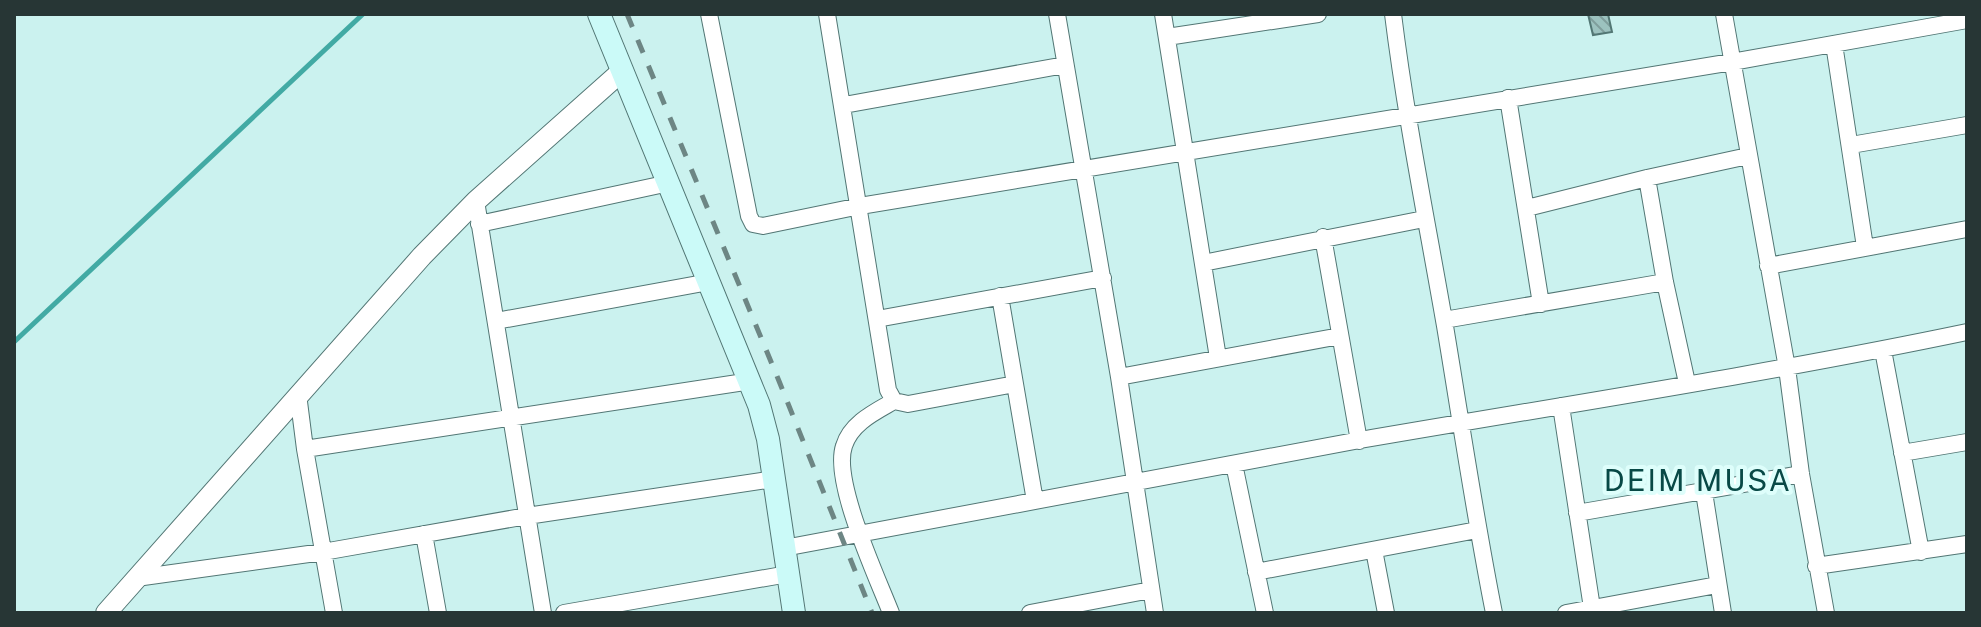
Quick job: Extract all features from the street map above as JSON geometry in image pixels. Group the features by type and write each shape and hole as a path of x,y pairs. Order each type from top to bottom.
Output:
{"main road":[{"path":"599,14 751,381 768,439 794,613"}],"street":[{"path":"709,14 749,216 753,224 763,226 860,206 1732,62 1967,20"},
{"path":"827,14 888,390 894,401"},
{"path":"1057,14 1103,278 1155,613"},
{"path":"1163,14 1218,358"},
{"path":"1167,37 1318,14"},
{"path":"1393,14 1406,114 1494,613"},
{"path":"1724,14 1787,368 1801,474 1826,613"},
{"path":"1834,44 1865,247"},
{"path":"844,105 1065,65"},
{"path":"106,613 298,394 476,201 622,71"},
{"path":"1508,98 1541,304"},
{"path":"1851,145 1967,125"},
{"path":"1527,208 1748,156"},
{"path":"1647,178 1687,383"},
{"path":"479,224 669,183"},
{"path":"476,201 543,613"},
{"path":"1203,263 1424,219"},
{"path":"1768,266 1967,229"},
{"path":"1323,237 1359,441"},
{"path":"877,319 1103,278"},
{"path":"496,321 709,282"},
{"path":"1444,320 1665,282"},
{"path":"1000,296 1035,501"},
{"path":"784,548 1359,441 1787,368 1967,332"},
{"path":"1119,377 1340,336"},
{"path":"1883,350 1921,552"},
{"path":"305,449 751,381"},
{"path":"891,613 860,534 842,473 844,445 862,419 894,401 908,404 1015,384"},
{"path":"298,394 334,613"},
{"path":"1561,406 1592,608"},
{"path":"1902,453 1967,442"},
{"path":"1234,464 1265,613"},
{"path":"1577,513 1801,474"},
{"path":"136,578 323,552 527,516 774,479"},
{"path":"1704,492 1723,613"},
{"path":"1256,572 1477,530"},
{"path":"424,534 438,613"},
{"path":"1816,566 1967,544"},
{"path":"1374,550 1386,613"},
{"path":"564,613 788,574"},
{"path":"1566,613 1717,585"},
{"path":"1030,613 1151,590"}],"building":[{"path":"1588,14 1608,14 1612,32 1593,35"}],"waterway":[{"path":"14,342 363,14"}],"railway":[{"path":"627,14 872,613"}],"district":[{"name":"DEIM MUSA","path":"1698,481"}]}
